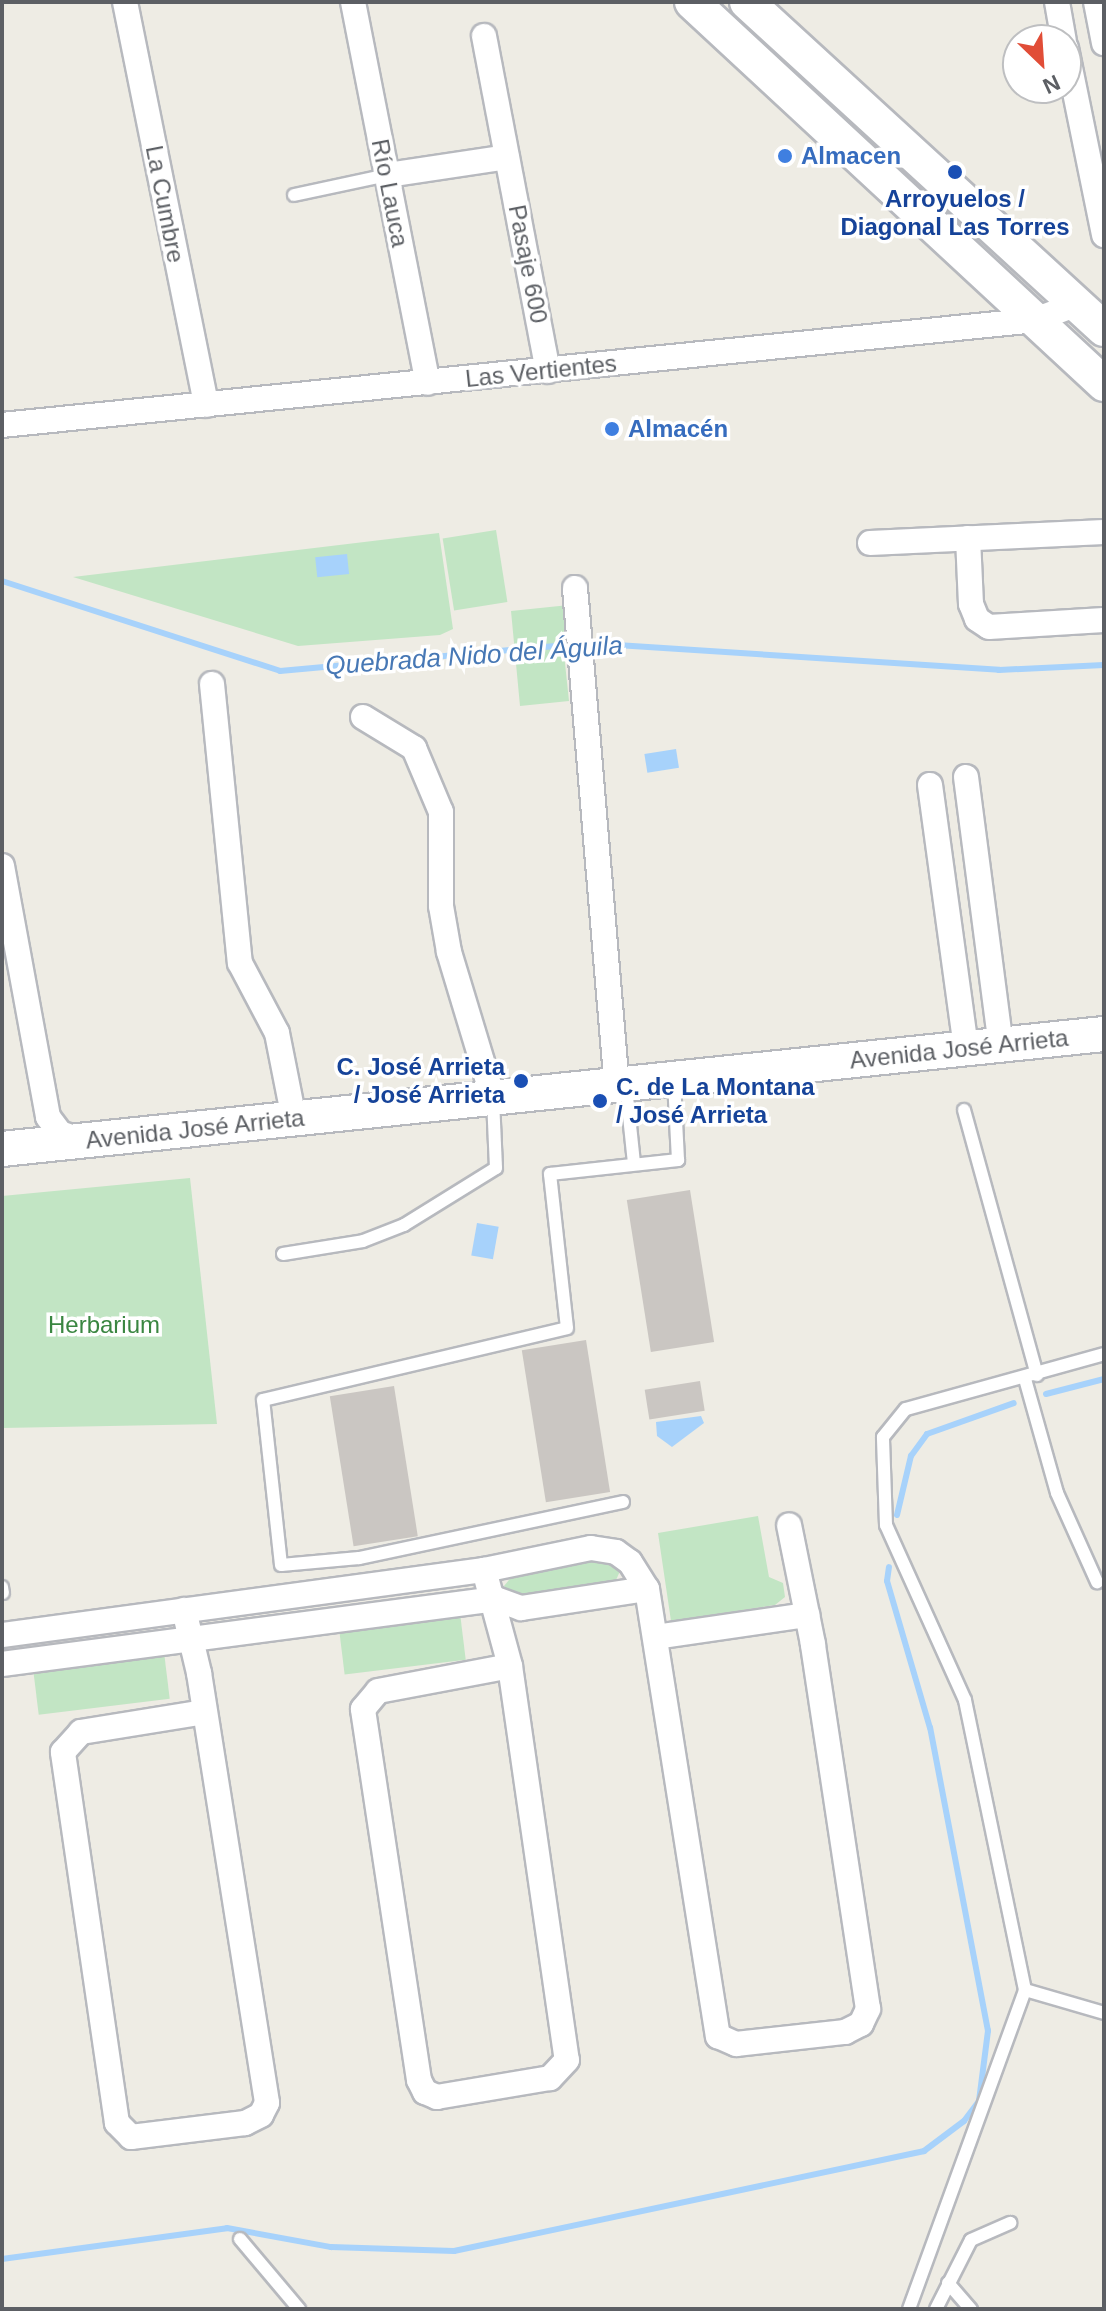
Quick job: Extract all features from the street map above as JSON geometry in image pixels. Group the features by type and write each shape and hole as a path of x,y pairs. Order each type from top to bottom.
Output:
{"street":[{"name":"La Cumbre","path":"125,2 206,405"},
{"name":"Río Lauca","path":"353,2 428,383"},
{"path":"747,2 1095,316"},
{"path":"1057,2 1061,24"},
{"path":"1096,2 1104,43"},
{"path":"702,5 1104,384"},
{"name":"Pasaje 600","path":"484,36 548,371"},
{"path":"1077,104 1104,235"},
{"path":"387,175 507,157"},
{"name":"Las Vertientes","path":"2,425 1095,316"},
{"path":"870,543 1104,532"},
{"path":"968,538 971,604 977,619 989,627 1104,620"},
{"path":"575,588 622,1085"},
{"path":"212,684 240,963 277,1033 294,1119"},
{"path":"363,717 414,748 441,812 441,906 449,952 493,1098"},
{"path":"966,777 1001,1045"},
{"path":"930,785 966,1048"},
{"path":"2,866 48,1117 60,1133 82,1141"},
{"name":"Avenida José Arrieta","path":"9,1148 1104,1034"},
{"path":"9,1148 41,1135 48,1117"},
{"path":"2,1635 484,1570 591,1548 616,1552 630,1562 647,1589 718,2036 736,2044 845,2032 861,2024 868,2009 807,1615 789,1525"},
{"path":"484,1570 496,1599 510,1666 567,2060 550,2078 437,2097 425,2092 419,2080 363,1709 378,1691 510,1666"},
{"path":"2,1664 192,1636 496,1599 521,1608 647,1589"},
{"path":"184,1610 192,1636 267,2103 261,2115 245,2123 131,2137 117,2123 63,1752 81,1732 204,1712"},
{"path":"656,1637 807,1615"}],"lane":[{"path":"294,195 387,175"},
{"path":"623,1502 359,1558 281,1565 263,1400 567,1328 550,1174 678,1160 673,1079"},
{"path":"622,1085 634,1163"},
{"path":"283,1254 363,1241 404,1225 496,1168 493,1098"},
{"path":"964,1110 1057,1493 1097,1582"},
{"path":"909,2309 1025,1990 965,1700 886,1525 883,1437 906,1409 1031,1377 1104,1354"},
{"path":"1025,1990 1104,2013"},
{"path":"936,2309 971,2240 1010,2223"},
{"path":"240,2239 299,2309"},
{"path":"948,2283 971,2309"}],"green space":[{"path":"496,530 507,602 454,611 443,538"},
{"path":"439,533 453,629 440,635 298,646 73,577"},
{"path":"569,605 564,654 569,701 520,706 511,611"},
{"name":"Herbarium","path":"190,1178 217,1424 2,1428 2,1196"},
{"path":"758,1516 769,1577 783,1583 785,1597 775,1605 671,1621 658,1533"},
{"path":"611,1556 620,1571 613,1587 513,1599 504,1586 513,1575"},
{"path":"460,1613 466,1660 345,1675 339,1628"},
{"path":"164,1652 170,1699 39,1715 33,1668"}],"water":[{"path":"347,554 349,574 317,577 315,557"},
{"path":"676,749 679,768 647,773 644,754"},
{"path":"477,1223 499,1227 493,1259 471,1255"},
{"path":"701,1416 704,1423 672,1447 657,1436 656,1422"}],"building":[{"path":"690,1190 714,1342 651,1352 627,1200"},
{"path":"586,1340 610,1492 546,1502 522,1350"},
{"path":"700,1381 705,1411 649,1419 645,1390"},
{"path":"394,1386 418,1536 354,1546 330,1396"}],"waterway":[{"name":"Quebrada Nido del Águila","path":"2,581 280,671 575,644"},
{"name":"Quebrada Nido del Águila","path":"586,643 999,670 1104,665"},
{"path":"1046,1394 1104,1379"},
{"path":"897,1515 911,1456 927,1434 1014,1403"},
{"path":"2,2259 227,2228 331,2247 454,2251 924,2151 964,2121 979,2101 988,2031 930,1728 887,1581 889,1567"}],"place":[{"name":"Almacen","path":"785,156"},
{"name":"Arroyuelos / Diagonal Las Torres","path":"955,172"},
{"name":"Almacén","path":"612,429"},
{"name":"C. José Arrieta / José Arrieta","path":"521,1081"},
{"name":"C. de La Montana / José Arrieta","path":"600,1101"}]}
